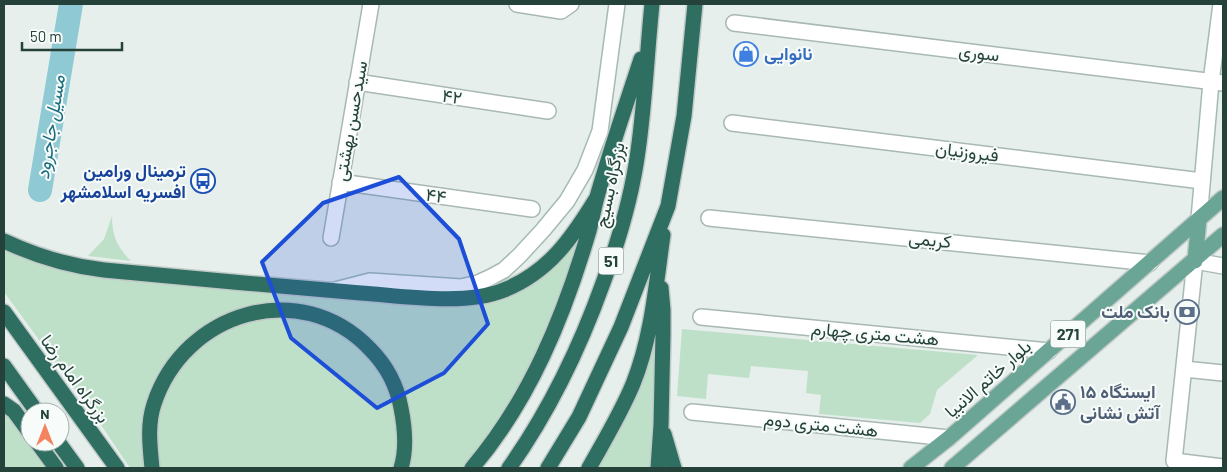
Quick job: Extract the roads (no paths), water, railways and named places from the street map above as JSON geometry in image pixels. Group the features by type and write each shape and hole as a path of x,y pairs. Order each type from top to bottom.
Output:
{"highway":[{"name":"بزرگراه بسیج","path":"509,468 546,412 568,372 610,264 627,208 638,152 652,4"},
{"name":"51","path":"548,468 579,417 621,327 668,206 684,116 695,4"},
{"path":"472,468 505,424 529,385 548,345 590,229 596,199 649,32"},
{"path":"4,241 35,254 77,267 425,298 480,297 503,291 519,284 552,260 563,248 596,199"},
{"path":"589,468 633,383 643,351 653,307 668,206"},
{"path":"658,267 663,310 661,425 658,468"},
{"path":"152,468 150,432 153,406 161,385 182,354 197,339 215,327 248,314 284,310 306,312 346,329 361,340 384,366 394,384 404,422 405,439 401,468"},
{"name":"بزرگراه امام رضا","path":"4,312 116,468"},
{"path":"4,366 30,402"},
{"path":"4,404 14,411 20,419"},
{"path":"661,425 674,468"},
{"path":"44,452 56,468"},
{"path":"65,452 77,468"}],"main road":[{"name":"بلوار خاتم الانبیا","path":"911,468 949,438 1223,198"},
{"path":"1195,261 1199,219"},
{"name":"271","path":"952,468 1223,235"}],"street":[{"name":"سیدحسن بهشتی","path":"331,238 370,4"},
{"path":"517,4 566,7"},
{"path":"332,291 370,281 460,287 491,278 504,270 519,256 567,201 585,170 600,131 617,4"},
{"path":"647,4 649,32"},
{"path":"1199,219 1202,181 1217,83 1221,4"},
{"name":"سوری","path":"734,23 1217,83"},
{"name":"۴۲","path":"357,82 548,111"},
{"name":"فیروزنیان","path":"732,123 1202,181"},
{"name":"۴۴","path":"340,182 532,209"},
{"name":"کریمی","path":"709,218 1150,263"},
{"path":"1223,266 1195,261 1174,461 1223,467"},
{"name":"هشت متری چهارم","path":"701,317 1049,351"},
{"path":"1184,369 1223,373"},
{"name":"هشت متری دوم","path":"692,412 949,438"}],"waterway":[{"name":"مسیل جاجرود","path":"40,190 71,4"}],"place":[{"name":"نانوایی","path":"746,54"},
{"name":"ترمینال ورامین افسریه اسلامشهر","path":"203,181"},
{"name":"بانک ملت","path":"1187,312"},
{"name":"ایستگاه ۱۵ آتش نشانی","path":"1063,402"}]}
